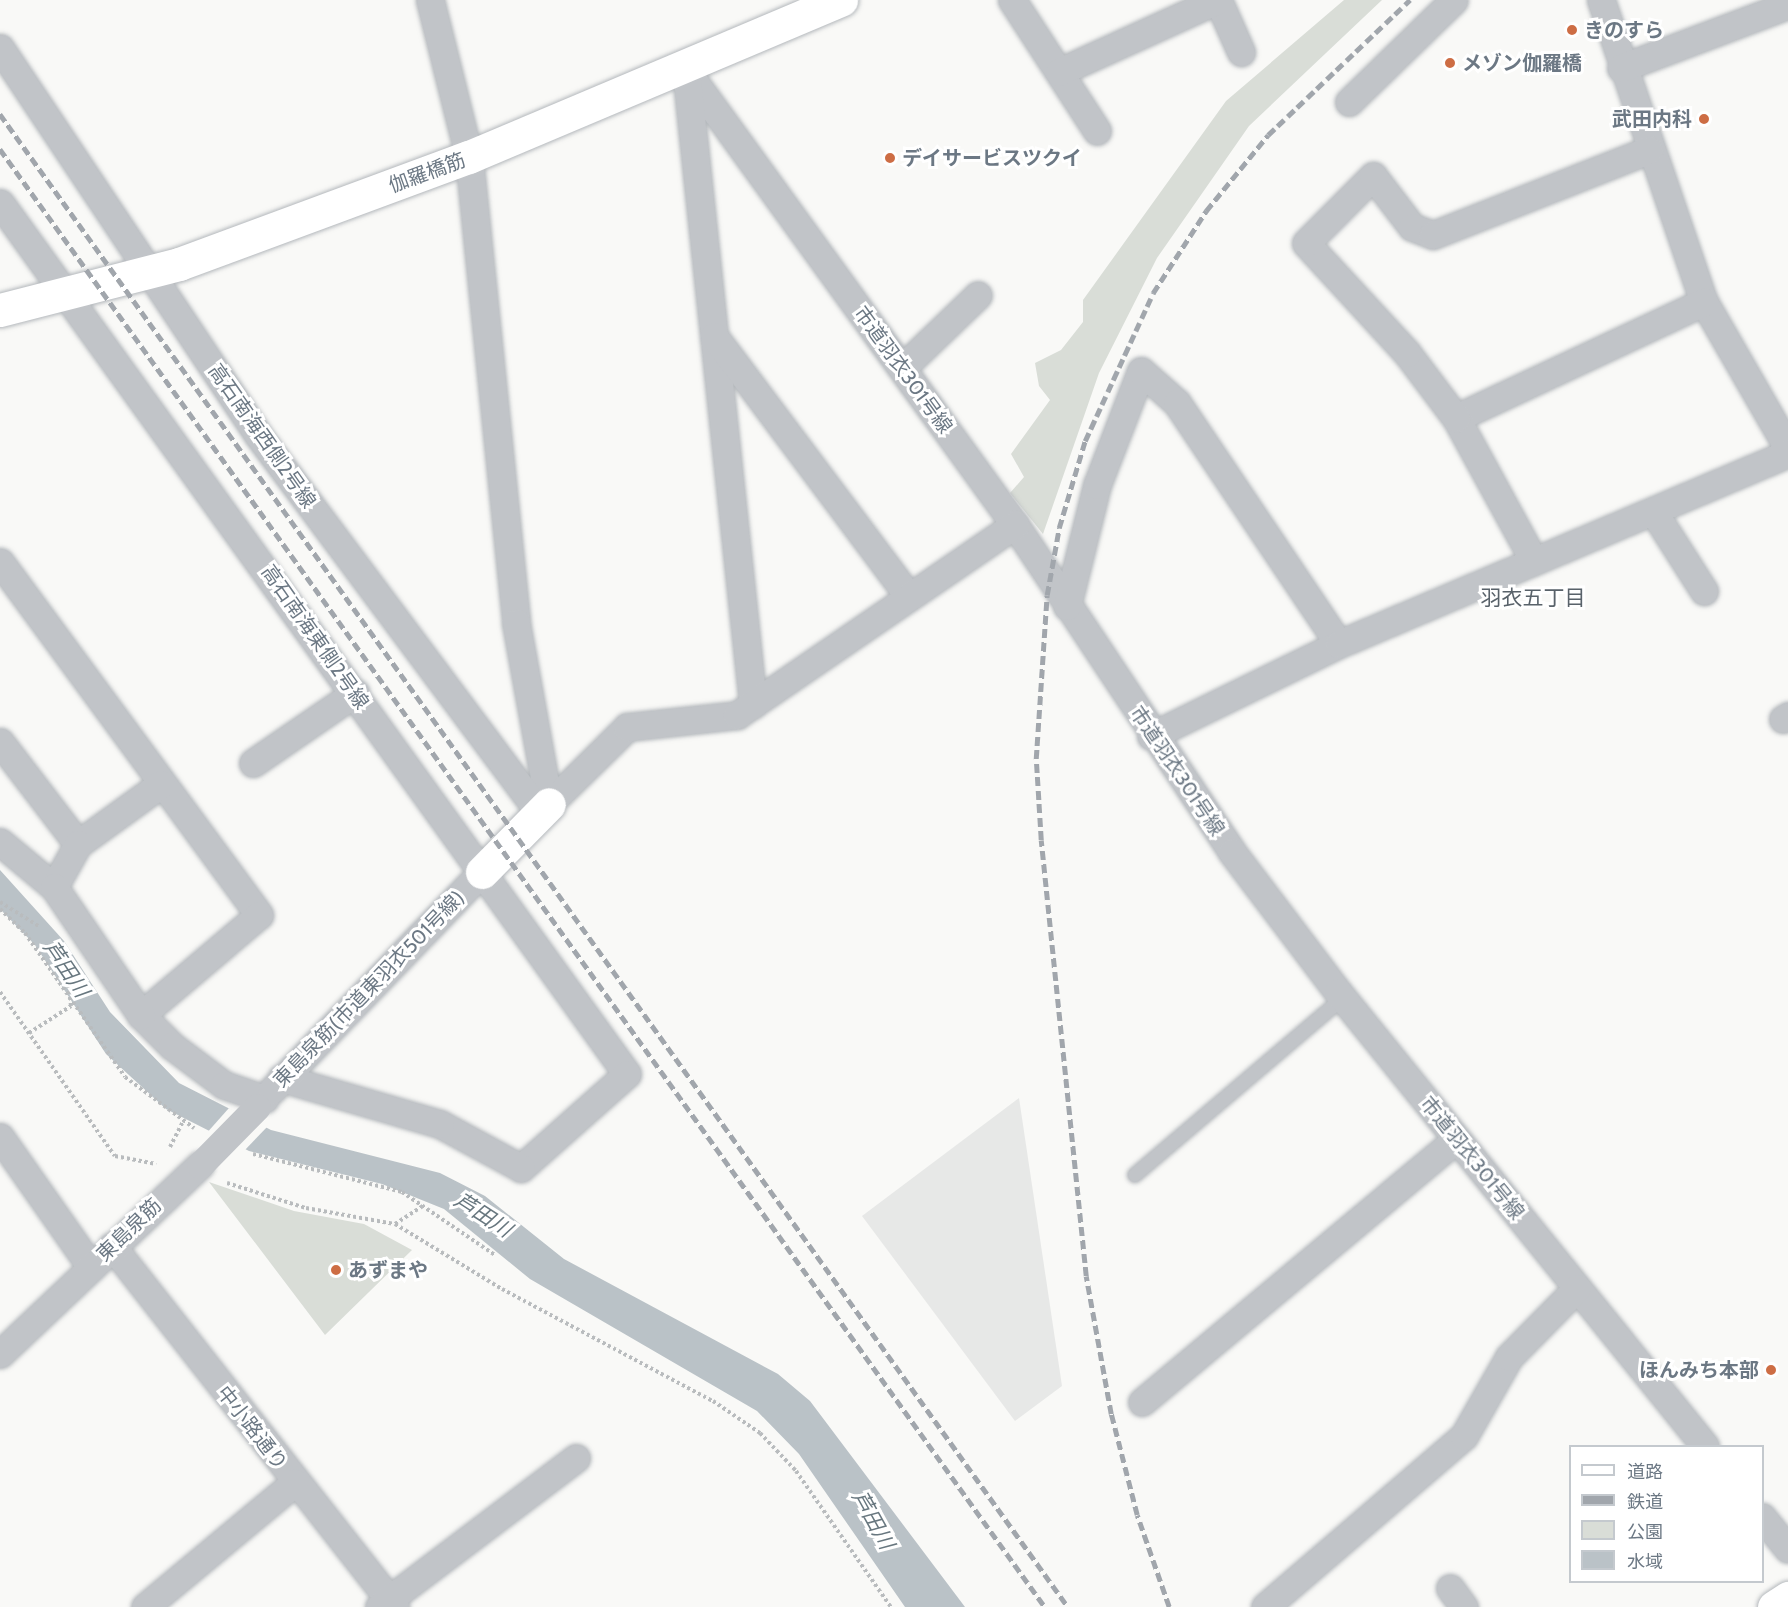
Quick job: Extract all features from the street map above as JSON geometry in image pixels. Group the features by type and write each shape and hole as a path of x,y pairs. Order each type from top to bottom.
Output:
{"street":[{"path":"430,0 469,157 516,623 544,809"},
{"name":"伽羅橋筋","path":"0,310 151,273 469,157 686,69 841,0"},
{"path":"1012,0 1097,131"},
{"path":"1059,72 1217,0 1241,52"},
{"path":"1349,102 1454,0"},
{"path":"1601,0 1648,150 1704,302 1788,448"},
{"path":"1621,68 1788,5"},
{"name":"高石南海西側2号線","path":"0,48 258,435 544,809"},
{"path":"686,69 753,704"},
{"name":"市道羽衣301号線","path":"686,69 1015,525 1151,736 1343,998 1704,1445"},
{"path":"1534,561 1456,418 1407,352 1306,243 1373,176 1412,227 1433,235 1648,150"},
{"name":"高石南海東側2号線","path":"0,203 70,293 627,1074 521,1168 440,1124 282,1078"},
{"path":"902,368 978,295"},
{"path":"1456,418 1704,302"},
{"path":"714,336 909,597"},
{"path":"1067,606 1097,485 1141,371 1176,403 1339,644"},
{"path":"1151,736 1339,644 1788,453"},
{"path":"1653,511 1704,591"},
{"path":"482,872 627,727 737,715 1015,525"},
{"path":"0,562 259,915 141,1015"},
{"path":"253,763 355,693"},
{"path":"0,742 78,844"},
{"path":"54,888 78,844 161,784"},
{"path":"0,842 54,888 141,1015 172,1046 224,1084 261,1103"},
{"name":"東島泉筋(市道東羽衣501号線)","path":"261,1103 282,1078 482,872"},
{"name":"東島泉筋","path":"0,1354 261,1103"},
{"path":"0,1137 9,1168 91,1267"},
{"path":"1142,1402 1457,1139"},
{"name":"中小路通り","path":"112,1246 388,1604"},
{"path":"1264,1607 1464,1436 1509,1357 1577,1288"},
{"path":"388,1604 576,1458"},
{"path":"145,1607 294,1483"},
{"path":"1764,1519 1788,1549"},
{"path":"1774,1607 1788,1598"}],"lane":[{"path":"1136,1175 1343,998"}],"path":[{"path":"0,902 9,912 32,918 46,934"},
{"path":"29,1033 71,1006 66,958 59,950"},
{"path":"0,992 115,1156 161,1166 183,1121"},
{"path":"194,1169 306,1208 395,1224 502,1289 713,1401 760,1432 796,1471 891,1607"},
{"path":"395,1224 424,1205"}],"shaded area":[{"path":"1019,1098 1062,1386 1015,1421 862,1216"}],"green space":[{"path":"1344,0 1382,0 1249,126 1157,258 1099,373 1043,534 1010,493 1024,477 1011,454 1050,400 1039,386 1035,363 1061,350 1083,322 1083,300 1226,101"},
{"path":"209,1182 294,1211 364,1224 412,1250 325,1335"}],"water":[{"name":"芦田川","path":"0,870 64,941 110,1012 179,1083 271,1130 440,1173 485,1196 564,1259 778,1374 810,1401 965,1607 905,1607 799,1454 757,1411 530,1279 444,1209 382,1184 249,1151 166,1109 106,1054 35,945 0,909"}],"pier":[{"path":"229,1108 268,1126 243,1152 205,1135"}],"railway":[{"path":"1169,1607 1137,1515 1111,1414 1086,1276 1041,840 1036,759 1047,595 1059,528 1085,441 1153,293 1206,211 1268,135 1410,0"},
{"path":"0,114 1068,1607"},
{"path":"0,149 1045,1607"}],"place":[{"name":"きのすら","path":"1572,30"},
{"name":"メゾン伽羅橋","path":"1450,63"},
{"name":"武田内科","path":"1704,119"},
{"name":"デイサービスツクイ","path":"890,158"},
{"name":"あずまや","path":"336,1270"},
{"name":"ほんみち本部","path":"1771,1370"}],"district":[{"name":"羽衣五丁目","path":"1533,598"}]}
